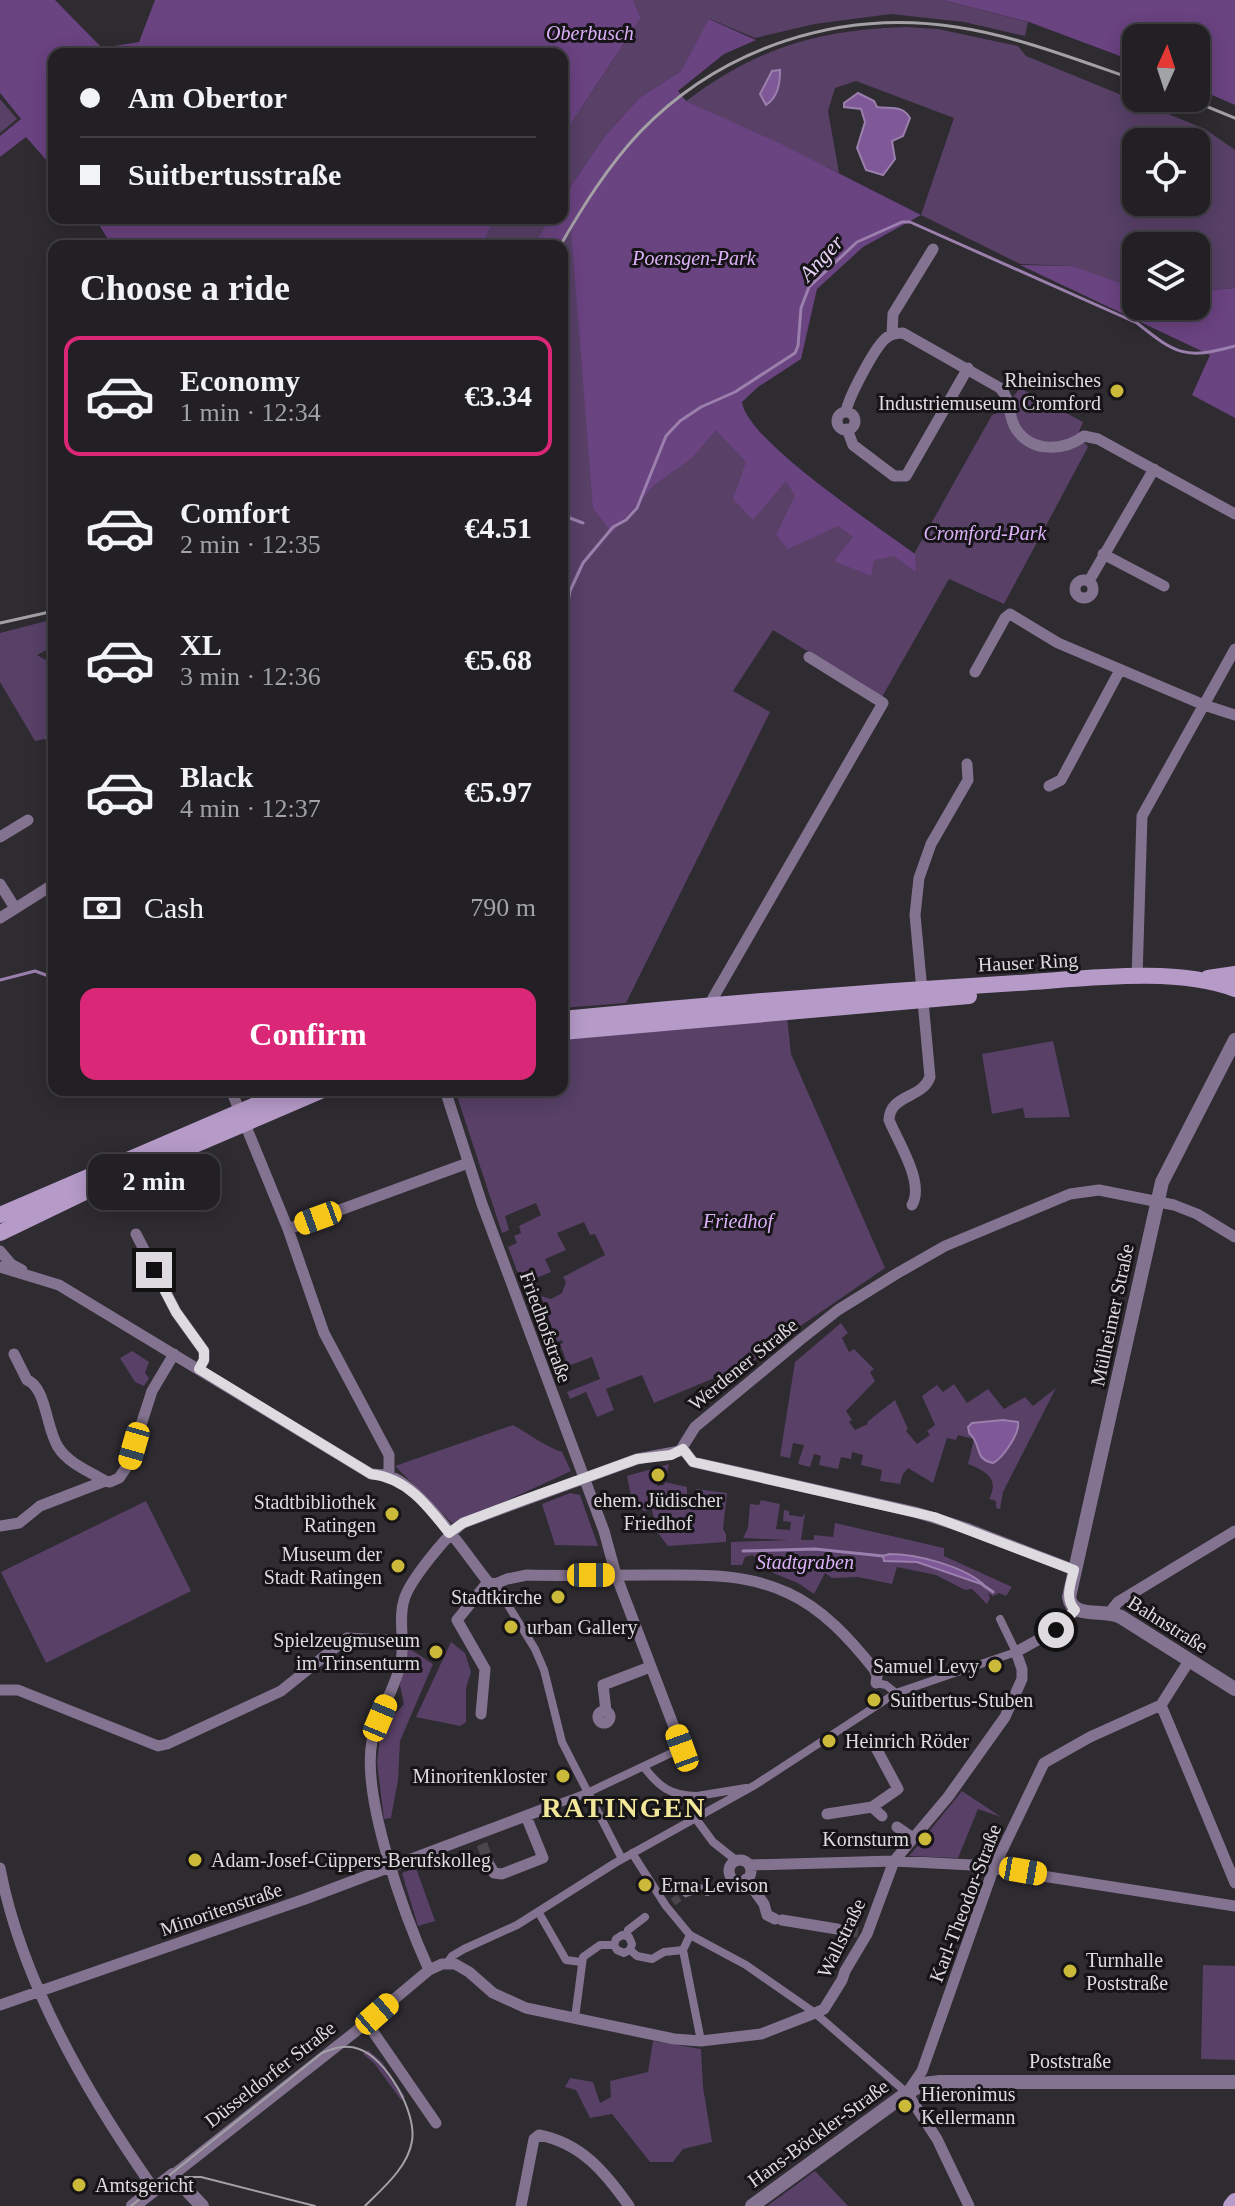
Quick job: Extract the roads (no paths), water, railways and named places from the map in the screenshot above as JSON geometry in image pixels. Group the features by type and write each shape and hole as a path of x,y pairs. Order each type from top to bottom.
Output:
{"main road":[{"name":"Hauser Ring","path":"568,1019 712,1012 1137,978 1199,979 1235,974"},
{"name":"Hauser Ring","path":"1199,979 1235,989"},
{"name":"Hauser Ring","path":"568,1031 712,1012"},
{"path":"0,1233 243,1117 280,1096"},
{"path":"0,1215 243,1117 305,1096"},
{"path":"1231,2206 1235,2201"}],"street":[{"path":"892,334 893,314 933,249"},
{"path":"968,368 906,476 894,476 853,445 847,429 839,427 839,415 846,412 855,387 884,340 892,334 903,333 968,368 1007,395 1010,414 1017,429 1031,443 1062,447 1084,436 1091,437 1235,514"},
{"path":"1089,581 1154,469"},
{"path":"1103,554 1164,586"},
{"path":"975,672 1010,614 1053,637 1058,643 1204,705 1235,715"},
{"path":"1137,978 1142,816 1235,649"},
{"path":"712,1012 713,998 883,703 809,657"},
{"path":"1049,786 1061,780 1120,670"},
{"path":"912,1205 916,1183 893,1130 889,1111 896,1103 923,1089 930,1077 915,915 919,878 931,844 968,780 967,764"},
{"path":"0,837 28,820"},
{"path":"0,884 15,908"},
{"path":"0,918 48,888"},
{"name":"Mülheimer Straße","path":"1075,1610 1069,1602 1072,1576 1115,1399 1162,1182 1235,1040"},
{"path":"234,1096 288,1229 324,1333 389,1455 389,1476"},
{"name":"Friedhofstraße","path":"447,1096 468,1163 604,1531 616,1575 682,1748"},
{"path":"288,1229 468,1163"},
{"name":"Werdener Straße","path":"683,1449 695,1427 838,1310 896,1274 1017,1214 1087,1190 1157,1201 1185,1209 1235,1237"},
{"path":"1010,1225 1017,1214"},
{"path":"136,1234 176,1312 204,1351 204,1360 199,1369"},
{"path":"0,1251 11,1264 33,1276"},
{"path":"0,1267 59,1285 371,1474 389,1476 411,1490 491,1583 535,1649 544,1670 562,1742 622,1859"},
{"path":"14,1354 27,1380 40,1390 42,1407 57,1446 70,1461 110,1482 119,1478 128,1465 152,1391 174,1354"},
{"path":"1072,1576 966,1528 900,1508 693,1462 683,1449 671,1455 637,1459 463,1523 449,1533 404,1599 401,1663 375,1729 370,1755 378,1818 391,1866 429,1970 447,1963 464,1949 539,1913 702,1809 755,1785 896,1693 1016,1652 1056,1630 1075,1610"},
{"path":"0,1526 19,1523 40,1506 105,1481"},
{"path":"1110,1612 1118,1602 1235,1531"},
{"path":"481,1714 485,1669 457,1620 491,1583 527,1575 729,1576 757,1582 788,1593 830,1621 874,1669 876,1683 886,1685 896,1693"},
{"name":"Bahnstraße","path":"1075,1610 1110,1612 1121,1617 1235,1689"},
{"path":"1000,1619 1016,1652"},
{"path":"0,1690 18,1690 158,1746 263,1701 298,1678 347,1638 404,1641"},
{"name":"Wallstraße","path":"447,1963 462,1967 493,1993 508,2001 668,2038 701,2041 761,2034 824,2009 842,1980 894,1861 948,1797 1005,1717 1022,1679 1016,1652"},
{"path":"1189,1661 1161,1705 1235,1883"},
{"path":"606,1711 603,1685 650,1667"},
{"name":"Karl-Theodor-Straße","path":"907,2093 922,2071 994,1867 1044,1763 1090,1737 1161,1705"},
{"name":"Minoritenstraße","path":"0,2005 391,1866 480,1839 682,1748"},
{"path":"827,1814 872,1807 898,1789 876,1748"},
{"path":"644,1767 658,1786 702,1809 713,1842 737,1861 749,1865 894,1861 994,1867 1235,1906"},
{"path":"702,1809 755,1785"},
{"path":"872,1807 882,1816"},
{"path":"490,1866 494,1873 502,1874 543,1858 526,1816"},
{"path":"897,1827 913,1838"},
{"path":"632,1853 690,1935 746,1965 815,2013 907,2093 937,2139 969,2206"},
{"path":"737,1861 730,1868 732,1878 739,1882 750,1875 749,1865"},
{"path":"0,1868 13,1920 40,1991 90,2093 154,2189"},
{"path":"746,1879 764,1904 767,1915 779,1920 837,1929"},
{"path":"686,1893 700,1888 707,1892"},
{"path":"539,1913 566,1960 581,1962"},
{"path":"626,1936 628,1930 645,1917"},
{"path":"690,1935 683,1950 701,2041"},
{"path":"614,1945 619,1936 626,1936 631,1940 630,1950"},
{"path":"575,2018 583,1957 600,1945 614,1945"},
{"path":"614,1945 619,1952 630,1950"},
{"path":"630,1950 637,1956 652,1959 664,1952 683,1950"},
{"name":"Düsseldorfer Straße","path":"133,2206 367,2023 429,1970"},
{"path":"367,2023 436,2123"},
{"name":"Poststraße","path":"907,2093 923,2084 940,2082 1235,2082"},
{"name":"Hans-Böckler-Straße","path":"752,2206 907,2093"},
{"path":"521,2206 534,2139 539,2135 567,2142 580,2152 610,2179 629,2206"},
{"path":"173,2175 202,2206"}],"waterway":[{"name":"Anger","path":"568,602 583,563 613,527 626,520 637,508 666,436 680,421 701,407 735,392 795,353 801,308 809,287 857,242 902,222 910,222 1137,323 1172,348 1204,353 1235,346"},
{"path":"568,517 583,523"},
{"name":"Anger","path":"0,980 35,971 48,976"},
{"path":"743,1551 815,1549 883,1556"},
{"name":"Stadtgraben","path":"983,1585 993,1592"}],"tunnel":[{"path":"482,1844 490,1866"},
{"path":"673,1902 686,1893"},
{"path":"837,1929 858,1932"}],"tram line":[{"path":"131,2206 322,2053 345,2047 369,2054 389,2074 405,2102 412,2129 406,2160 365,2206"},
{"path":"167,2184 180,2177 201,2177 315,2206"}],"railway":[{"path":"564,240 617,159 672,102 745,57 785,41 827,30 869,24 912,23 956,27 1024,42 1122,75"},
{"path":"1210,108 1235,118"},
{"path":"0,623 48,612"}],"place":[{"name":"Rheinisches Industriemuseum Cromford","path":"1117,391"},
{"name":"ehem. Jüdischer Friedhof","path":"658,1475"},
{"name":"Stadtbibliothek Ratingen","path":"392,1514"},
{"name":"Museum der Stadt Ratingen","path":"398,1566"},
{"name":"Stadtkirche","path":"558,1597"},
{"name":"urban Gallery","path":"511,1627"},
{"name":"Spielzeugmuseum im Trinsenturm","path":"436,1652"},
{"name":"Samuel Levy","path":"995,1666"},
{"name":"Suitbertus-Stuben","path":"874,1700"},
{"name":"Heinrich Röder","path":"829,1741"},
{"name":"Minoritenkloster","path":"563,1776"},
{"name":"Kornsturm","path":"925,1839"},
{"name":"Adam-Josef-Cüppers-Berufskolleg","path":"195,1860"},
{"name":"Erna Levison","path":"645,1885"},
{"name":"Turnhalle Poststraße","path":"1070,1971"},
{"name":"Hieronimus Kellermann","path":"905,2106"},
{"name":"Amtsgericht","path":"79,2185"}],"district":[{"name":"RATINGEN","path":"624,1807"}],"park label":[{"name":"Oberbusch","path":"590,33"},
{"name":"Poensgen-Park","path":"694,258"},
{"name":"Cromford-Park","path":"985,533"},
{"name":"Friedhof","path":"738,1221"}]}
